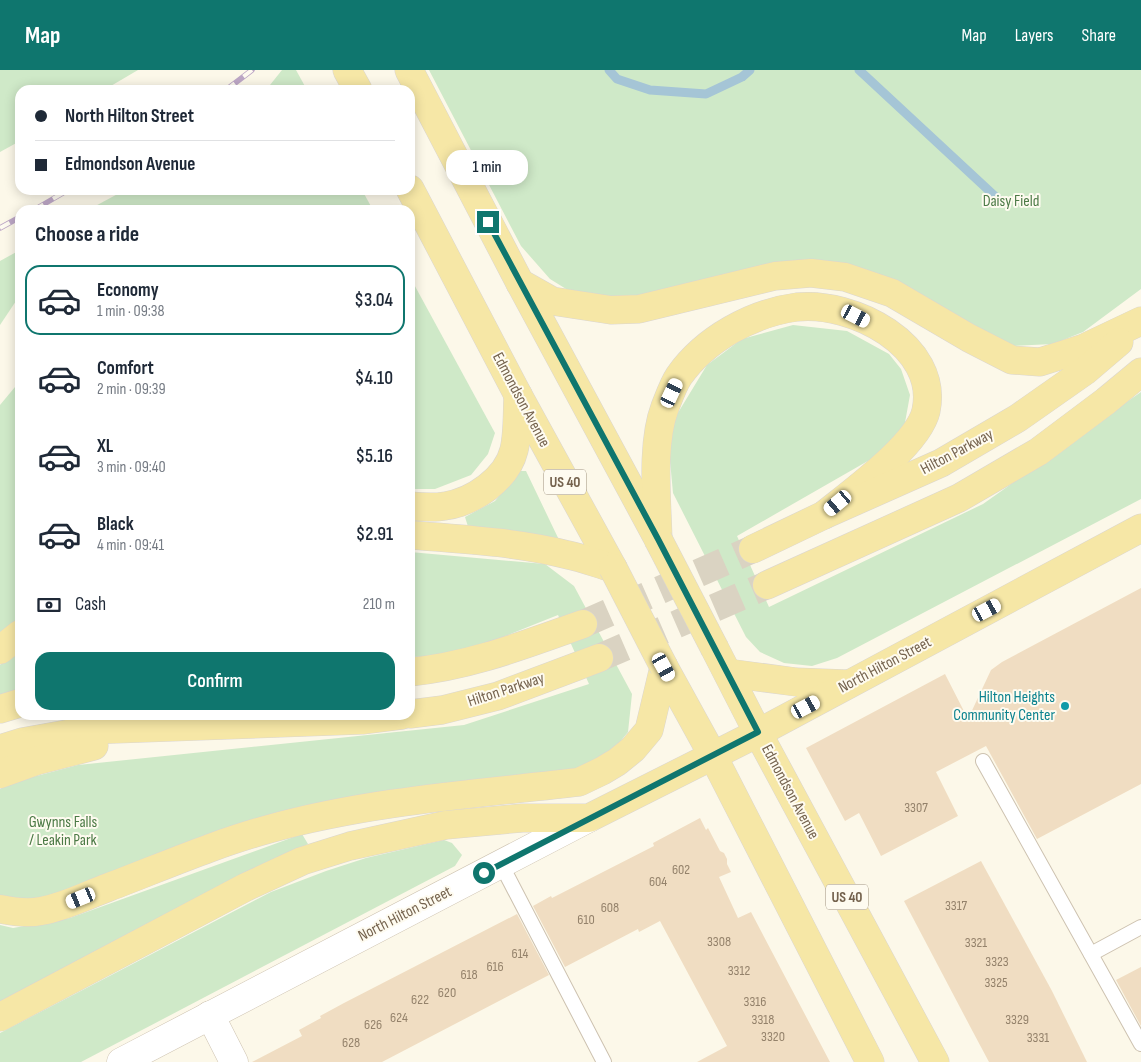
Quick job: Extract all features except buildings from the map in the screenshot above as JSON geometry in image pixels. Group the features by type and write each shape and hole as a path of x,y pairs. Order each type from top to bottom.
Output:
{"main road":[{"path":"347,70 355,85"},
{"name":"Edmondson Avenue","path":"409,70 520,283 658,539 758,732 935,1062"},
{"name":"Edmondson Avenue","path":"413,195 518,395 713,756 870,1062"},
{"path":"520,283 552,301 611,310 639,309 775,276 811,273 845,277 892,293 969,338 1012,360 1040,362 1084,348 1141,322"},
{"path":"658,539 657,446 664,409 679,377 700,352 733,328 762,316 797,307 826,308 856,316 885,330 907,347 921,368 926,389 926,412 915,432 903,447 824,515"},
{"name":"Hilton Parkway","path":"753,549 941,463 1018,418 1085,371 1141,322"},
{"path":"767,586 959,498 1038,452 1106,402 1141,372"},
{"path":"415,506 445,506 470,498 492,484 505,468 514,450 518,395"},
{"name":"North Hilton Street","path":"589,818 713,756 1141,528"},
{"path":"415,535 545,550 568,554 613,568"},
{"path":"415,672 432,670 488,658 583,624"},
{"path":"0,650 15,638"},
{"name":"Hilton Parkway","path":"415,713 442,710 498,696 599,658"},
{"path":"0,909 19,912 42,911 67,904 204,850 268,829 318,817 392,804 578,782 617,762 634,749 649,730 664,667"},
{"path":"728,673 796,682 849,684"},
{"path":"0,708 15,704"},
{"path":"0,749 22,742 89,730 362,720"},
{"path":"0,774 36,761 168,726"},
{"path":"0,1017 246,887 302,861 350,846 446,825 522,818 589,818"}],"street":[{"name":"North Hilton Street","path":"121,1062 589,818"},
{"path":"210,1015 234,1062"}],"lane":[{"path":"983,761 1141,1044"},
{"path":"501,864 604,1062"},
{"path":"1091,954 1141,927"}],"green space":[{"path":"0,70 138,70 112,85 15,85 15,144 0,152"},
{"path":"282,70 296,70 304,85 270,85"},
{"name":"Daisy Field","path":"429,70 1141,70 1141,289 1083,332 1053,344 1011,346 863,271 615,302 571,292 550,279 521,246"},
{"path":"116,195 365,195 370,205 97,205"},
{"path":"15,253 15,302 0,325 0,261"},
{"path":"415,286 495,433 488,454 471,475 435,489 415,489"},
{"path":"793,325 847,331 889,354 901,369 910,395 904,428 887,450 737,536 769,607 983,504 1141,392 1141,499 837,658 812,666 784,663 760,652 746,637 673,493 669,450 676,416 707,365 742,339"},
{"path":"15,387 15,626 0,637 0,405"},
{"path":"520,471 526,471 561,544 470,533 465,517 495,501"},
{"name":"Gwynns Falls / Leakin Park","path":"415,552 545,564 574,586 632,694 628,732 607,758 582,770 338,803 55,898 2,900 0,898 0,789 10,783 78,765 464,725 589,684 558,615 486,643 467,649 415,657"},
{"path":"15,654 15,692 0,696 0,665"},
{"path":"302,834 308,844 0,1004 0,925 13,928 70,918"},
{"path":"444,840 452,843 462,855 455,866 81,1062 0,1062 0,1033 271,892 366,858"}],"waterway":[{"path":"609,70 617,79 650,90 706,94 742,77 750,70"},
{"path":"859,70 998,199"}],"tunnel":[{"path":"583,624 753,549"},
{"path":"599,658 767,585"}],"railway":[{"path":"232,85 252,70"},
{"path":"42,205 60,195"},
{"path":"0,228 15,220"}],"place":[{"name":"Hilton Heights Community Center","path":"1065,706"}],"route":[{"path":"484,873 758,732 658,539 488,222"}]}
